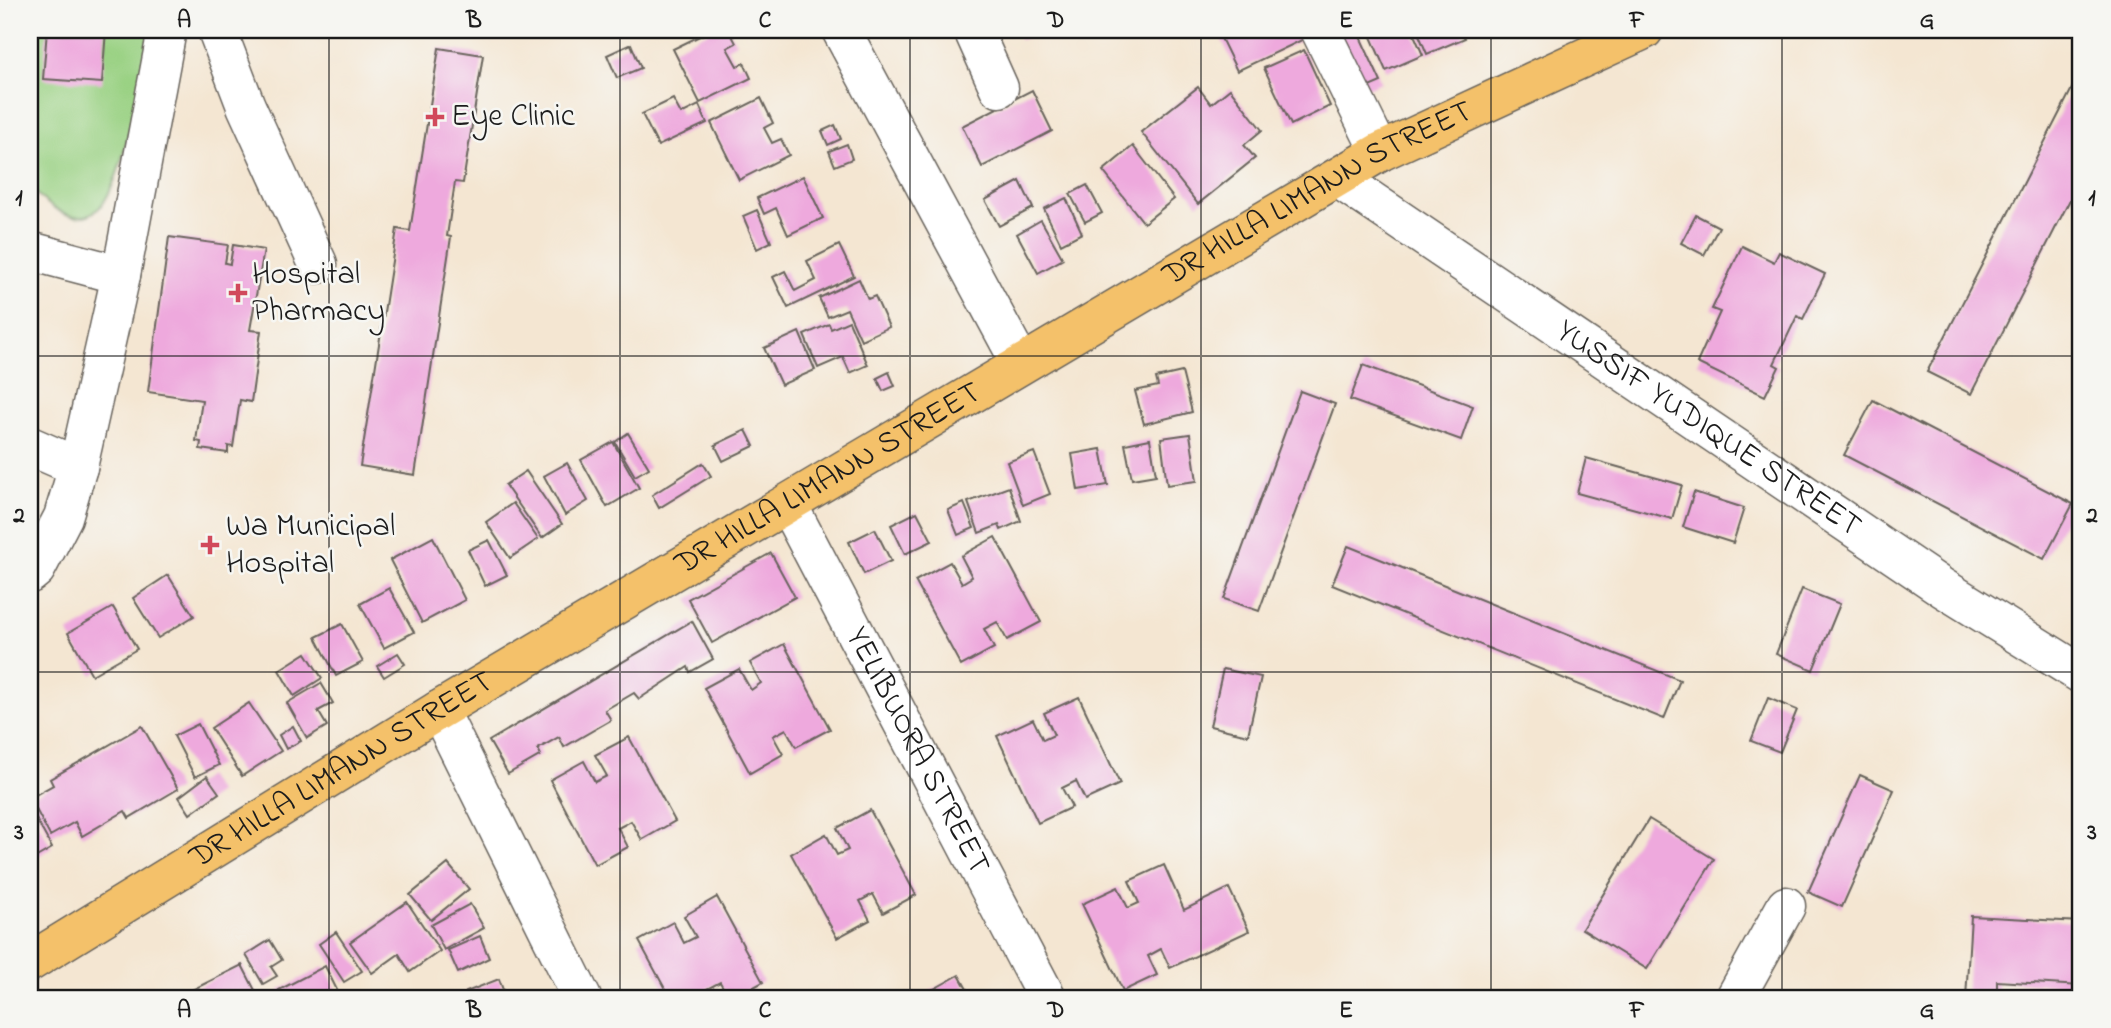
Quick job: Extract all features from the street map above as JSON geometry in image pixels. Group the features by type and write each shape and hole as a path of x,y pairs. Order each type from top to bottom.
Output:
{"highway":[{"name":"DR HILLA LIMANN STREET","path":"30,962 439,710 788,505 1021,364 1339,179 1380,152 1644,30"}],"street":[{"path":"30,574 36,569 63,517 78,467 121,275 167,30"},
{"path":"217,30 246,106 318,264"},
{"path":"841,30 1021,364"},
{"path":"973,30 999,88"},
{"path":"1320,30 1380,152"},
{"name":"YUSSIF YUDIQUE STREET","path":"1339,179 1943,588 2081,674"},
{"path":"30,251 121,275"},
{"path":"30,446 78,467"},
{"name":"YELIBUORA STREET","path":"788,505 1047,998"},
{"path":"439,710 582,998"},
{"path":"1735,998 1786,906"}],"green space":[{"path":"30,30 150,30 131,125 116,177 98,209 89,214 80,216 61,212 43,200 30,186"}],"building":[{"path":"47,30 106,30 102,83 43,79"},
{"path":"712,30 729,30 736,43 727,48 737,66 744,63 751,78 700,103 673,49"},
{"path":"1015,30 1045,30 1020,40"},
{"path":"1217,30 1300,30 1304,39 1237,71"},
{"path":"1345,30 1357,30 1381,82 1353,94 1329,37"},
{"path":"1368,30 1412,30 1423,55 1386,71"},
{"path":"1417,30 1461,30 1465,38 1427,54"},
{"path":"631,44 641,68 617,78 607,55"},
{"path":"439,48 483,55 463,183 455,182 447,236 451,237 415,475 360,466 397,229 410,231"},
{"path":"1304,50 1330,106 1291,125 1264,68"},
{"path":"2081,71 2081,178 1971,394 1927,372"},
{"path":"1198,87 1211,104 1230,89 1262,130 1244,145 1255,158 1198,204 1141,132"},
{"path":"1032,90 1052,131 982,167 962,126"},
{"path":"761,98 773,123 764,128 772,143 781,139 789,155 739,180 711,123"},
{"path":"673,99 681,114 699,105 707,123 658,146 642,114"},
{"path":"835,125 841,139 828,145 822,131"},
{"path":"847,144 852,159 835,166 829,151"},
{"path":"1133,146 1174,199 1144,223 1103,171"},
{"path":"803,176 823,218 788,235 776,208 764,214 757,198"},
{"path":"1020,181 1033,208 999,226 985,200"},
{"path":"1087,185 1102,213 1085,222 1070,194"},
{"path":"1066,198 1082,233 1061,244 1044,209"},
{"path":"757,210 771,242 757,249 743,216"},
{"path":"1696,215 1719,227 1704,255 1681,243"},
{"path":"1041,220 1063,259 1038,273 1017,234"},
{"path":"169,237 228,245 225,263 230,264 233,245 264,250 250,330 261,331 251,402 240,400 233,447 228,446 228,453 200,449 201,442 196,441 202,400 148,392"},
{"path":"839,245 854,276 788,308 773,277 785,271 795,291 816,280 807,261"},
{"path":"1742,246 1774,262 1779,252 1825,274 1803,319 1797,316 1774,364 1779,367 1765,396 1697,363 1720,312 1712,309"},
{"path":"859,279 868,299 875,296 889,327 861,340 847,309 828,317 819,298"},
{"path":"849,321 868,365 850,373 843,357 818,368 804,335 829,324 831,329"},
{"path":"799,332 815,370 781,385 764,348"},
{"path":"1363,365 1473,406 1461,440 1350,400"},
{"path":"889,372 895,386 883,391 877,378"},
{"path":"1182,372 1192,412 1144,424 1135,391 1158,386 1156,378"},
{"path":"1300,391 1335,404 1259,611 1224,599"},
{"path":"1873,400 2073,504 2044,559 1844,455"},
{"path":"746,430 754,446 723,461 715,445"},
{"path":"628,433 649,468 635,476 615,442"},
{"path":"1190,434 1197,481 1167,485 1161,438"},
{"path":"1150,439 1156,475 1132,479 1125,444"},
{"path":"613,442 639,488 607,507 581,460"},
{"path":"1101,449 1108,485 1078,490 1072,454"},
{"path":"1034,452 1050,494 1023,505 1007,462"},
{"path":"1586,458 1682,485 1672,519 1577,493"},
{"path":"567,463 588,501 565,515 544,476"},
{"path":"703,463 711,476 659,508 652,495"},
{"path":"526,471 562,524 542,538 505,485"},
{"path":"1009,487 1021,521 1001,530 999,525 979,533 968,502"},
{"path":"1694,492 1744,508 1733,543 1683,527"},
{"path":"513,503 538,539 510,558 486,522"},
{"path":"964,503 974,528 958,535 948,510"},
{"path":"917,512 932,541 905,554 891,525"},
{"path":"875,529 891,561 864,574 849,542"},
{"path":"433,537 465,600 422,623 390,560"},
{"path":"995,537 1041,622 1007,640 997,622 984,629 994,648 961,666 915,581 950,562 962,583 972,577 961,556"},
{"path":"489,540 507,575 485,586 468,550"},
{"path":"1348,546 1680,680 1664,719 1332,585"},
{"path":"771,553 795,597 712,643 688,599"},
{"path":"168,575 194,616 158,638 133,598"},
{"path":"389,588 414,632 384,648 360,604"},
{"path":"1802,589 1840,604 1813,670 1776,654"},
{"path":"113,607 137,649 92,675 68,633"},
{"path":"692,621 713,659 690,672 688,667 639,699 634,693 605,710 611,720 564,747 559,737 538,749 541,755 508,774 489,741"},
{"path":"342,624 363,662 336,676 316,637"},
{"path":"784,644 830,729 796,747 786,729 773,736 783,754 750,773 704,688 739,669 751,690 761,683 750,663"},
{"path":"306,653 322,678 294,696 279,670"},
{"path":"398,653 405,664 384,677 377,666"},
{"path":"1223,669 1261,677 1248,735 1210,726"},
{"path":"321,683 333,703 318,711 327,726 307,738 287,703"},
{"path":"1079,697 1120,784 1085,800 1076,781 1062,788 1072,807 1038,823 997,736 1033,719 1043,740 1054,735 1044,713"},
{"path":"1768,698 1797,710 1780,752 1751,741"},
{"path":"249,703 281,751 242,776 211,728"},
{"path":"198,724 219,765 195,777 174,736"},
{"path":"142,726 178,789 129,818 125,811 82,836 75,822 50,836 30,798 53,785 50,779"},
{"path":"293,726 301,741 286,749 279,735"},
{"path":"629,737 675,821 642,840 631,821 618,828 628,847 595,865 550,780 584,761 595,782 607,776 595,755"},
{"path":"1860,775 1894,790 1842,907 1808,892"},
{"path":"207,776 219,793 190,814 179,797"},
{"path":"30,808 52,848 33,859 30,854"},
{"path":"870,810 916,895 883,913 873,894 860,901 870,920 837,938 791,854 826,834 837,855 848,850 837,828"},
{"path":"1649,819 1714,859 1647,969 1582,929"},
{"path":"448,864 469,889 431,920 410,895"},
{"path":"1164,865 1184,910 1229,888 1249,931 1170,968 1161,949 1148,956 1157,975 1123,991 1082,904 1118,887 1128,908 1139,903 1129,881"},
{"path":"717,897 763,982 734,998 729,998 720,982 707,989 712,998 670,998 639,941 673,922 684,943 696,937 684,916"},
{"path":"407,902 440,951 410,972 399,954 372,973 350,942"},
{"path":"470,904 484,928 444,950 431,925"},
{"path":"1971,916 2081,922 2081,986 1997,981 1997,998 1966,998"},
{"path":"336,932 362,971 344,982 319,944"},
{"path":"480,936 489,958 458,973 448,950"},
{"path":"270,940 282,960 271,967 277,976 263,984 246,955"},
{"path":"242,965 259,998 176,998"},
{"path":"325,966 341,998 284,998 279,990"},
{"path":"959,975 972,998 928,998 925,994"},
{"path":"499,979 506,998 468,998 466,992"}],"place":[{"name":"Eye Clinic","path":"435,117"},
{"name":"Hospital Pharmacy","path":"238,293"},
{"name":"Wa Municipal Hospital","path":"210,545"}]}
